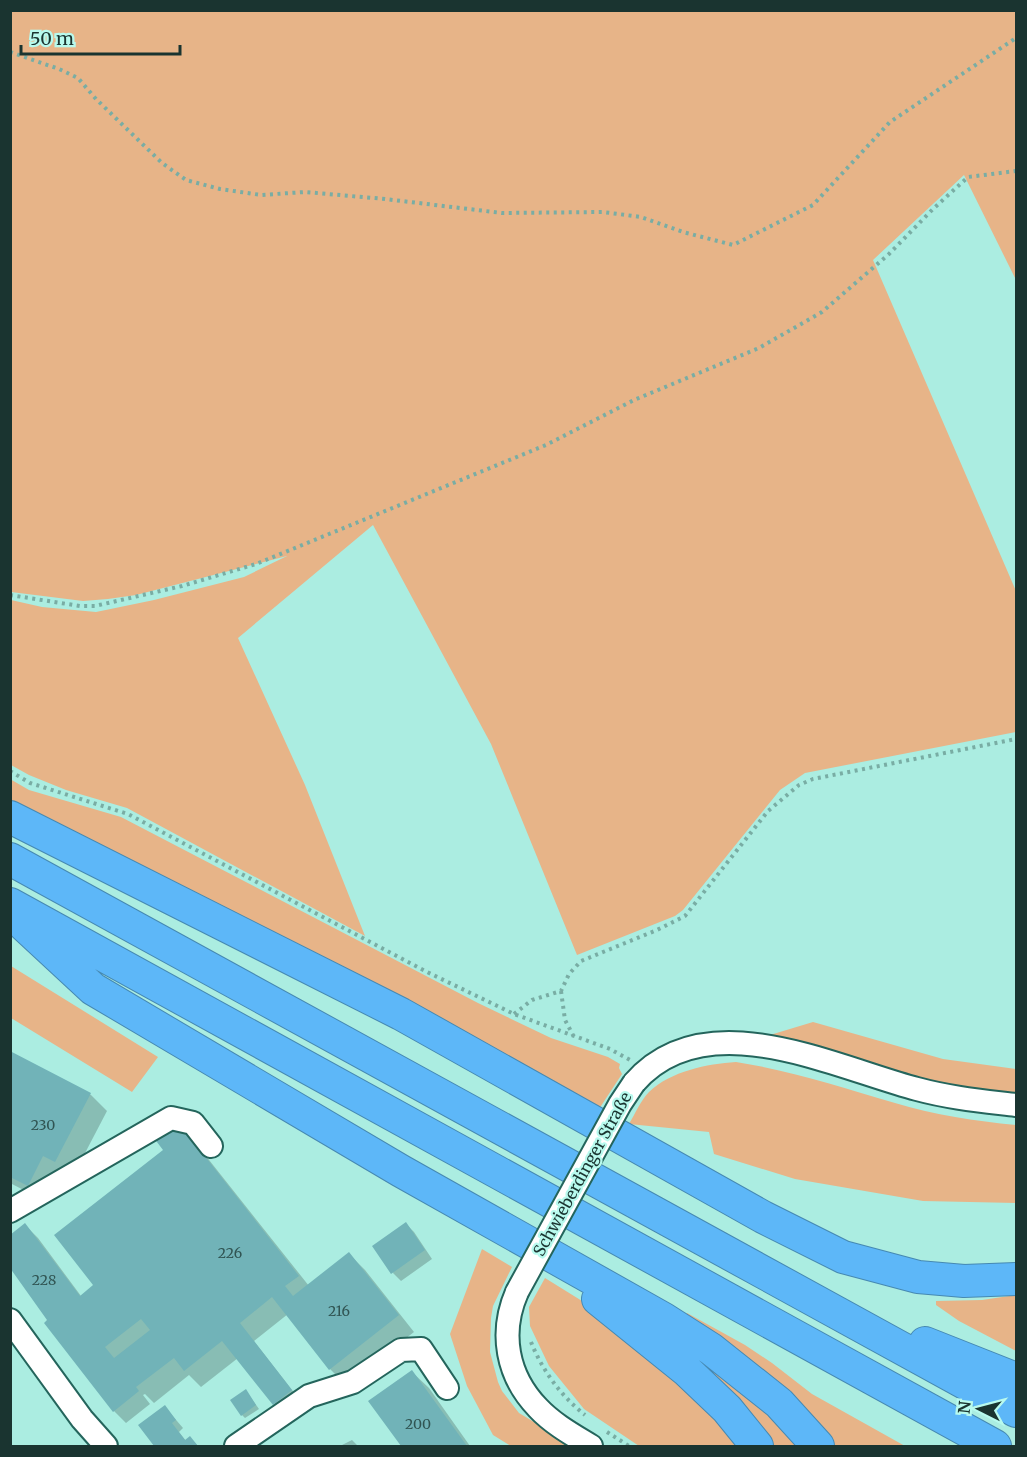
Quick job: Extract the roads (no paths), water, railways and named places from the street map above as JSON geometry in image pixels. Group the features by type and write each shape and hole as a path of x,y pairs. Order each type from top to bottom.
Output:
{"highway":[{"path":"10,817 401,1014 763,1217 843,1257 918,1277 964,1281 1017,1279"},
{"path":"10,859 1017,1411"},
{"path":"10,904 995,1446"},
{"path":"10,912 93,989 400,1171 552,1254 711,1349 779,1403 818,1446"},
{"path":"552,1254 600,1301 686,1370 727,1409 757,1446"},
{"path":"826,1306 1017,1379"}],"street":[{"name":"Schwieberdinger Straße","path":"596,1437 565,1430 539,1410 521,1389 512,1368 507,1323 510,1307 517,1292 620,1104 640,1076 696,1046 714,1042 734,1042 774,1048 832,1062 920,1090 977,1101 1017,1105"},
{"path":"10,1211 171,1118 193,1123 211,1146"},
{"path":"10,1320 82,1419 106,1446"},
{"path":"236,1446 309,1396 353,1382 401,1350 421,1349 447,1388"}]}
